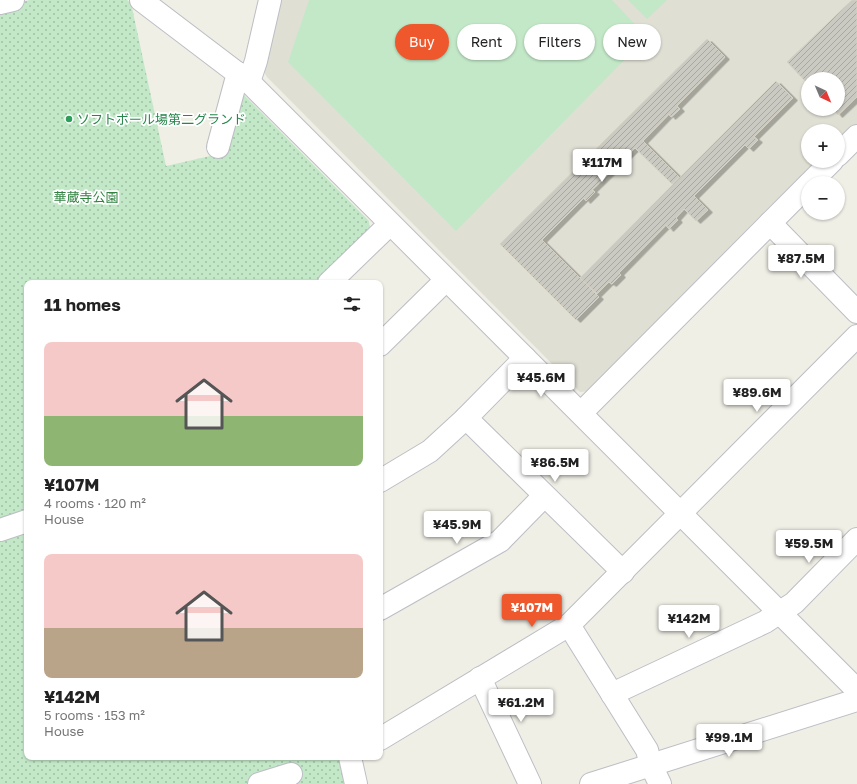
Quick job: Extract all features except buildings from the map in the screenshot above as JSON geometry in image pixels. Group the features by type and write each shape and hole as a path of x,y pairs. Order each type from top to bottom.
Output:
{"street":[{"path":"0,3 13,0"},
{"path":"141,0 243,78 857,690"},
{"path":"218,147 243,78 256,61 270,0"},
{"path":"845,148 857,136"},
{"path":"817,176 825,168"},
{"path":"580,413 801,192"},
{"path":"770,223 857,312"},
{"path":"332,280 390,224"},
{"path":"383,342 446,280"},
{"path":"383,737 569,625 857,336"},
{"path":"383,479 430,451 466,418 525,358"},
{"path":"466,418 622,572"},
{"path":"383,607 500,540 544,496"},
{"path":"0,530 24,522"},
{"path":"612,694 765,622 781,613 794,603 857,539"},
{"path":"569,625 647,750 656,774"},
{"path":"480,678 530,784"},
{"path":"590,784 656,774 857,700"},
{"path":"351,760 356,784"},
{"path":"259,784 291,772"}],"shaded area":[{"path":"281,0 857,0 857,126 845,138 845,124 801,124 801,168 815,168 807,176 801,176 801,182 592,391 580,392 267,77 264,72"}],"green space":[{"name":"華蔵寺公園","path":"30,0 127,0 131,3 166,166 219,154 238,96 244,95 369,221 370,232 321,280 24,280 24,760 346,760 350,784 0,784 0,8"},
{"path":"309,0 612,0 635,24 603,24 603,60 624,60 456,231 288,62"},
{"path":"628,0 667,0 647,19"}],"place":[{"name":"ソフトボール場第二グランド","path":"69,119"}]}
